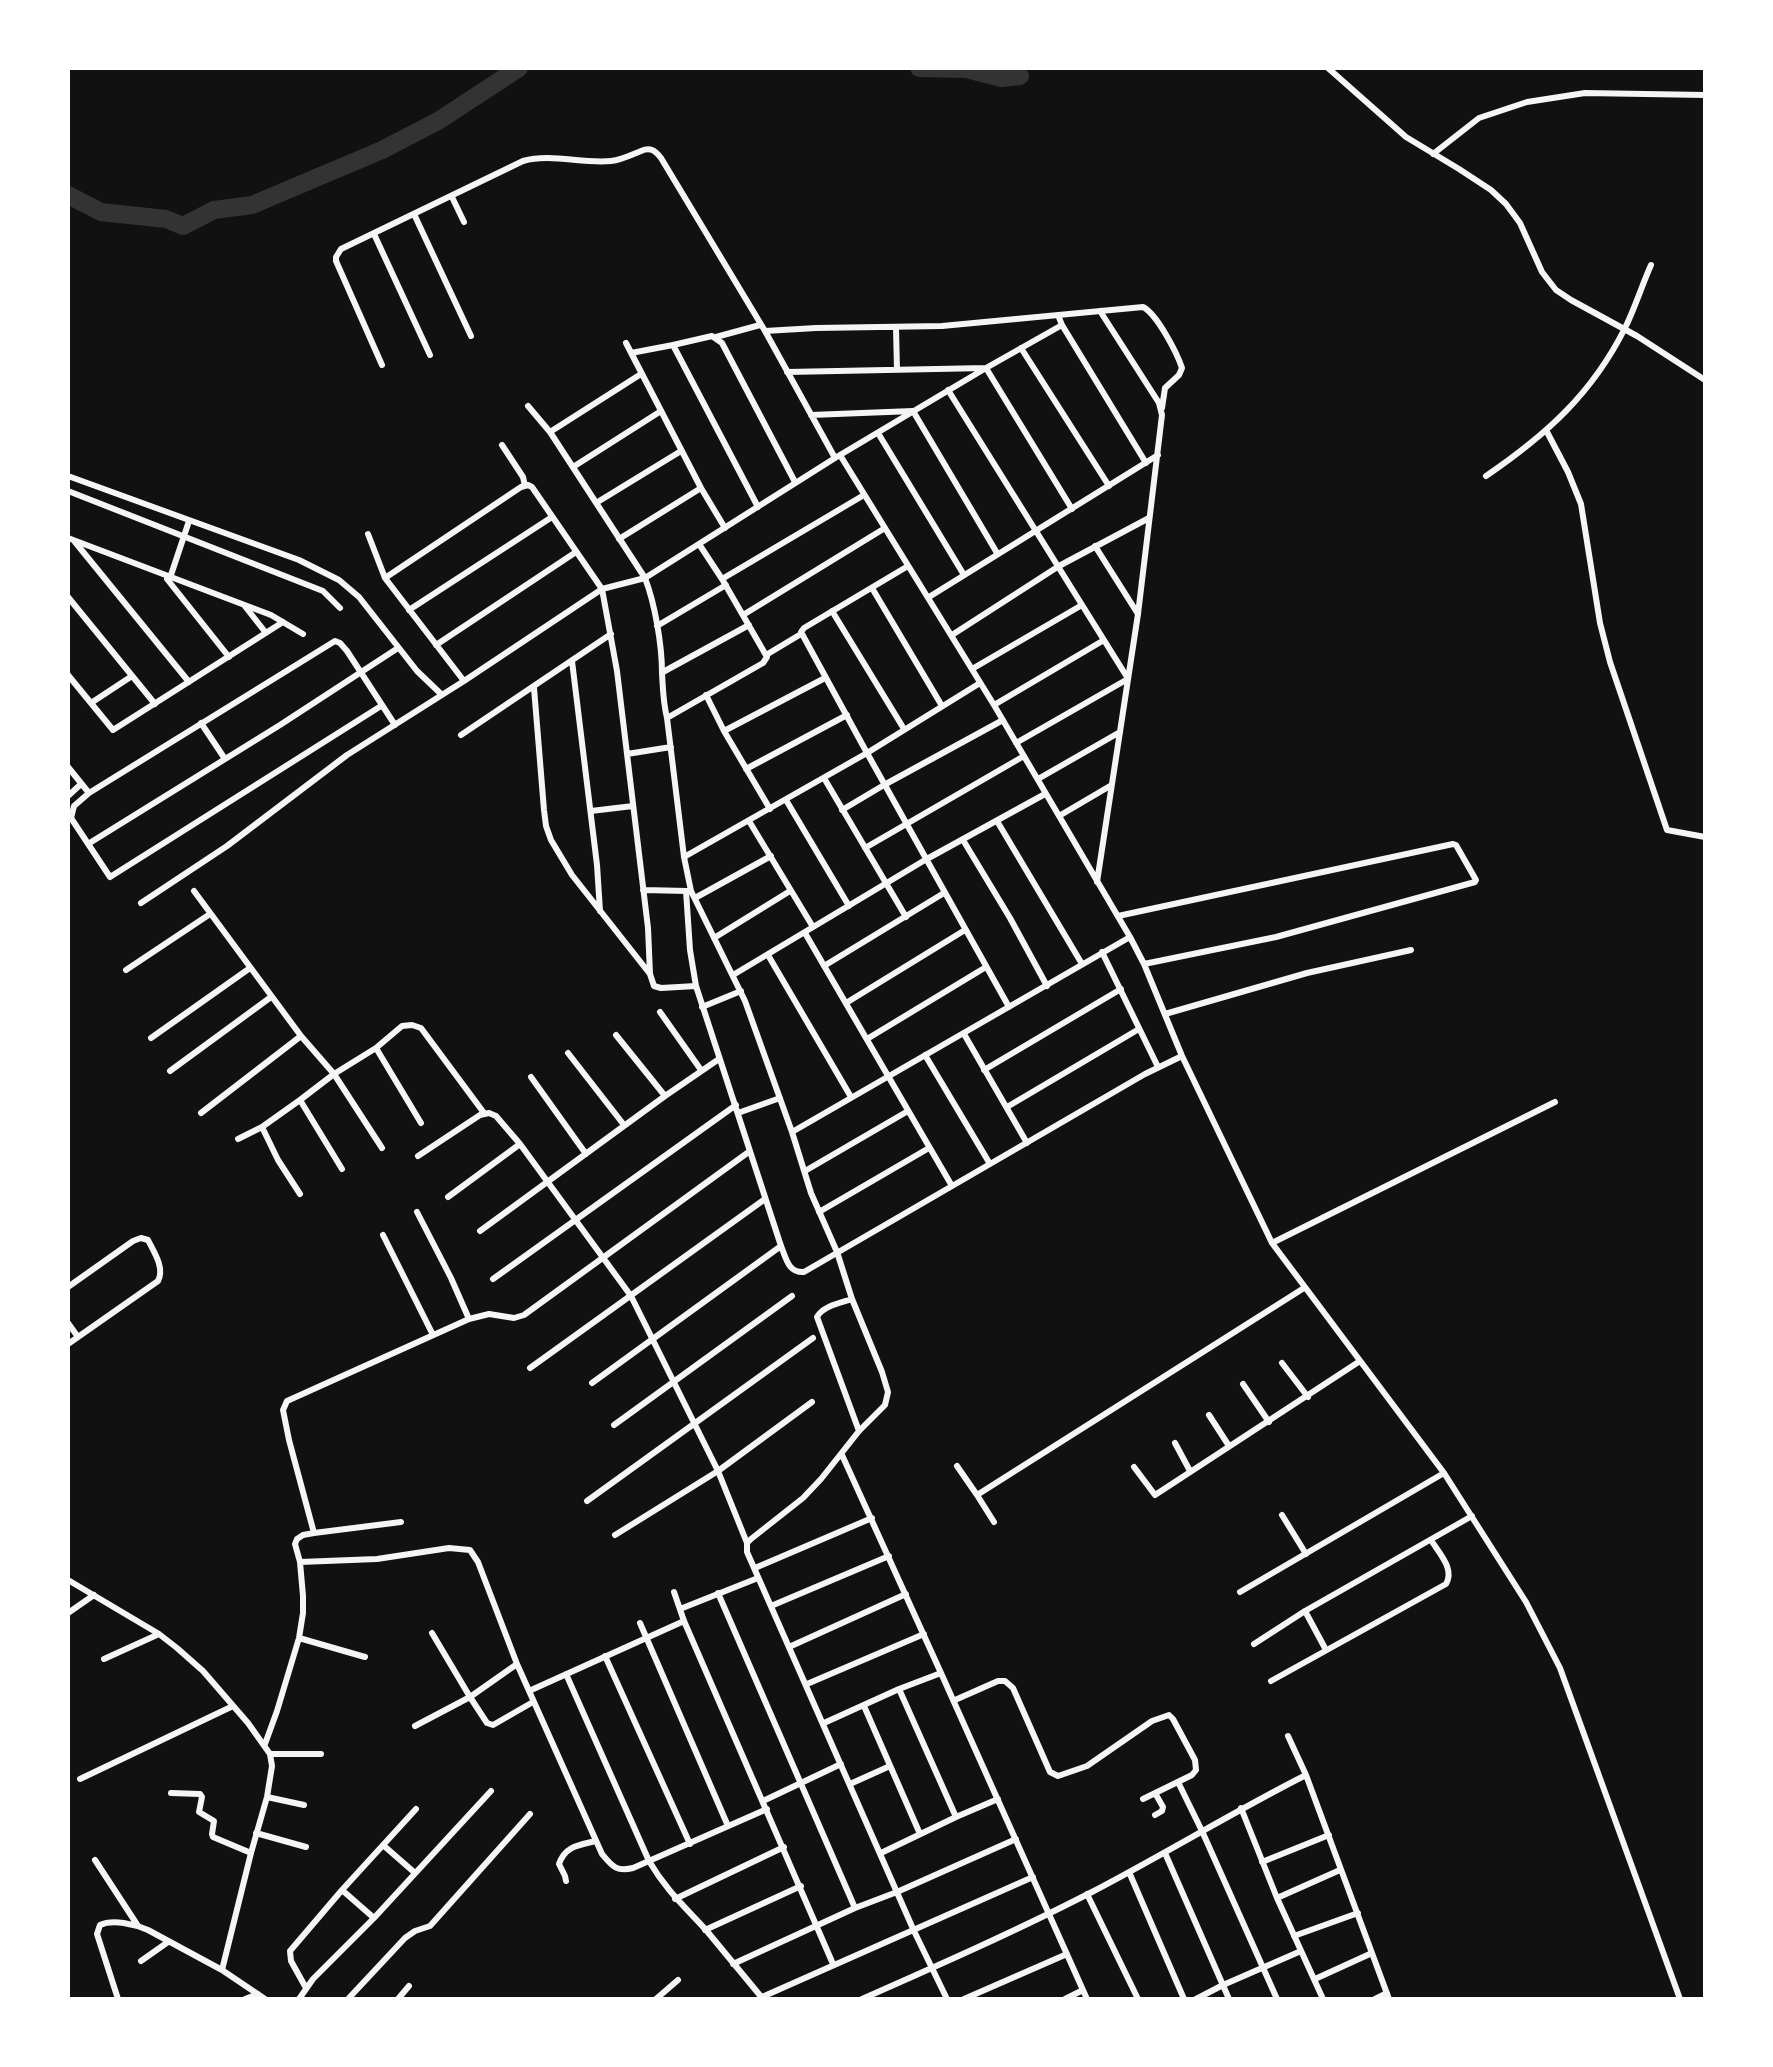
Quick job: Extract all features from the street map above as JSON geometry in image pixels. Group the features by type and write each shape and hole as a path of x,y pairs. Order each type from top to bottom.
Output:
{"street":[{"path":"1328,68 1406,137 1491,190 1506,204 1520,223 1542,272 1556,290 1625,328 1705,380"},
{"path":"1433,154 1479,118 1527,102 1585,93 1705,95"},
{"path":"382,365 336,261 341,249 528,159 609,161 646,149 654,150 661,158 811,415 929,597 1130,937 1182,1056 1272,1243 1444,1473 1538,1623 1560,1668 1680,1999"},
{"path":"452,197 464,222"},
{"path":"414,214 471,336"},
{"path":"374,234 430,355"},
{"path":"1486,476 1525,449 1578,401 1625,328 1651,265"},
{"path":"631,353 762,328 942,326 1145,307 1150,310 1182,368 1165,388 1138,614 1097,882"},
{"path":"1100,311 1162,410"},
{"path":"1058,315 1146,463"},
{"path":"141,903 227,846 347,755 602,589 645,578 795,482 1062,325"},
{"path":"896,328 897,370"},
{"path":"716,337 795,482"},
{"path":"626,343 681,451 725,528"},
{"path":"673,345 758,507"},
{"path":"1021,348 1109,486"},
{"path":"787,372 986,368"},
{"path":"986,368 1072,509"},
{"path":"550,432 641,374"},
{"path":"948,390 1127,678"},
{"path":"528,406 550,432 645,578 653,603 663,672 662,697 691,893 688,935 696,986 789,1266 800,1273 1182,1056"},
{"path":"573,467 661,411"},
{"path":"811,415 913,411"},
{"path":"913,411 997,553"},
{"path":"1546,430 1581,504 1600,623 1610,662 1667,830 1705,837"},
{"path":"878,433 964,575"},
{"path":"502,445 523,477 525,486"},
{"path":"596,503 681,451"},
{"path":"929,597 1158,455"},
{"path":"68,476 299,560 339,580 359,597 417,671 441,694"},
{"path":"385,578 525,486 532,487 602,589 627,754 652,983 658,987 696,986"},
{"path":"619,539 701,488"},
{"path":"68,491 323,591 340,608"},
{"path":"657,626 864,495"},
{"path":"409,610 552,517"},
{"path":"952,635 1059,566 1149,518"},
{"path":"168,577 189,521"},
{"path":"743,615 885,528"},
{"path":"368,534 385,578 464,681"},
{"path":"70,538 271,615 303,634"},
{"path":"70,538 189,682"},
{"path":"699,544 766,655"},
{"path":"1095,546 1138,614"},
{"path":"436,645 576,552"},
{"path":"667,718 763,663 766,655 801,634 804,628 908,566"},
{"path":"168,577 229,657"},
{"path":"872,588 942,706"},
{"path":"68,597 155,704"},
{"path":"244,605 266,633"},
{"path":"972,669 1082,605"},
{"path":"832,611 904,729"},
{"path":"68,675 113,730 283,622"},
{"path":"663,672 749,625"},
{"path":"461,735 611,634"},
{"path":"801,634 1009,1007"},
{"path":"994,705 1104,640"},
{"path":"381,706 110,877 71,818 74,806 89,793 333,642 340,643 395,725"},
{"path":"88,844 398,648"},
{"path":"572,661 600,911"},
{"path":"91,703 132,676"},
{"path":"724,731 825,678"},
{"path":"1016,743 1127,678"},
{"path":"684,857 867,753 980,683"},
{"path":"534,688 546,826 562,861 650,974"},
{"path":"706,695 770,809"},
{"path":"746,769 847,715"},
{"path":"842,810 1003,720"},
{"path":"201,723 225,759"},
{"path":"1038,779 1120,732"},
{"path":"627,754 671,747"},
{"path":"865,848 1024,756"},
{"path":"68,767 89,793"},
{"path":"824,778 906,917"},
{"path":"68,796 81,784"},
{"path":"1059,816 1110,786"},
{"path":"733,975 925,860 1045,794"},
{"path":"786,800 849,906"},
{"path":"591,811 633,806"},
{"path":"749,821 813,927"},
{"path":"997,821 1082,964"},
{"path":"963,840 1047,986"},
{"path":"1118,916 1453,844 1476,880 1276,937 1144,964"},
{"path":"643,890 691,893 771,856"},
{"path":"194,891 271,997 334,1074 382,1148"},
{"path":"714,938 790,891"},
{"path":"691,893 741,991 763,1046 811,1193 837,1252 888,1392 885,1405 803,1498 747,1543"},
{"path":"824,966 944,893"},
{"path":"126,970 210,914"},
{"path":"846,1003 965,930"},
{"path":"805,933 952,1186"},
{"path":"792,1132 1130,937"},
{"path":"1165,1014 1307,973 1411,950"},
{"path":"1102,952 1158,1067"},
{"path":"768,955 851,1097"},
{"path":"867,1039 986,967"},
{"path":"151,1038 250,968"},
{"path":"984,1070 1121,989"},
{"path":"702,1007 741,991"},
{"path":"170,1071 271,997"},
{"path":"660,1012 701,1070"},
{"path":"238,1139 262,1127 334,1074 376,1048 402,1026 412,1025 421,1028 484,1113 496,1116 520,1144 631,1296 675,1381 722,1480 758,1578 947,1999"},
{"path":"1007,1107 1139,1029"},
{"path":"964,1034 1027,1143"},
{"path":"616,1035 665,1096"},
{"path":"201,1113 301,1036"},
{"path":"376,1048 421,1123"},
{"path":"568,1053 624,1125"},
{"path":"925,1055 990,1164"},
{"path":"480,1231 719,1059"},
{"path":"531,1077 586,1154"},
{"path":"493,1279 737,1109 780,1098"},
{"path":"300,1100 342,1169"},
{"path":"1272,1243 1555,1102"},
{"path":"805,1171 908,1111"},
{"path":"418,1156 484,1113"},
{"path":"262,1127 300,1194"},
{"path":"448,1197 520,1144"},
{"path":"819,1212 929,1148"},
{"path":"314,1533 289,1440 283,1410 285,1403 469,1319 489,1314 514,1318 524,1315 750,1151"},
{"path":"530,1368 765,1199"},
{"path":"417,1212 469,1319"},
{"path":"383,1235 433,1335"},
{"path":"68,1287 141,1238 148,1240 161,1268 158,1281 68,1344"},
{"path":"592,1383 781,1246"},
{"path":"977,1495 1304,1288"},
{"path":"614,1425 792,1296"},
{"path":"852,1299 825,1308 817,1317 859,1431"},
{"path":"68,1323 78,1337"},
{"path":"587,1501 813,1338"},
{"path":"1134,1467 1155,1495 1360,1361"},
{"path":"1282,1363 1308,1397"},
{"path":"1243,1384 1269,1422"},
{"path":"615,1535 718,1471 812,1402"},
{"path":"1209,1415 1229,1446"},
{"path":"1175,1443 1190,1471"},
{"path":"842,1455 955,1700 1087,1999"},
{"path":"957,1466 994,1522"},
{"path":"1240,1592 1444,1473"},
{"path":"1282,1515 1306,1554"},
{"path":"1254,1644 1305,1611 1472,1516"},
{"path":"755,1568 872,1518"},
{"path":"265,1744 299,1638 303,1613 300,1562 295,1547 297,1539 314,1533 401,1522"},
{"path":"1271,1681 1446,1584 1450,1576 1449,1568 1431,1540"},
{"path":"300,1562 377,1559 449,1548 470,1550 478,1562 533,1702 596,1841 602,1854 617,1869 633,1868 767,1809"},
{"path":"771,1606 889,1556"},
{"path":"680,1609 758,1578"},
{"path":"68,1580 159,1634 203,1671 270,1754 272,1766 267,1797 222,1970"},
{"path":"674,1592 833,1964"},
{"path":"718,1593 855,1908"},
{"path":"789,1647 906,1594"},
{"path":"68,1613 94,1595"},
{"path":"1305,1611 1326,1650"},
{"path":"529,1691 684,1621"},
{"path":"640,1623 728,1826"},
{"path":"432,1633 487,1723 493,1725 533,1702"},
{"path":"104,1659 159,1634"},
{"path":"807,1684 924,1634"},
{"path":"299,1638 365,1657"},
{"path":"605,1656 690,1844"},
{"path":"415,1726 470,1697 517,1664"},
{"path":"824,1723 941,1673"},
{"path":"566,1674 659,1879 762,1998 1033,1877"},
{"path":"955,1700 998,1681 1007,1683 1013,1688 1050,1772 1058,1776 1087,1766 1152,1721 1169,1715 1197,1764 1196,1770 1192,1775 1143,1799"},
{"path":"899,1689 956,1817"},
{"path":"80,1779 233,1706"},
{"path":"864,1706 920,1834"},
{"path":"1288,1736 1306,1775 1388,1996 1375,1999"},
{"path":"270,1754 321,1754"},
{"path":"763,1801 841,1764"},
{"path":"850,1784 890,1766"},
{"path":"862,1999 1050,1913 1306,1775"},
{"path":"1178,1782 1277,1999"},
{"path":"299,1999 491,1791"},
{"path":"171,1793 200,1794 198,1811 214,1821 213,1837 251,1853"},
{"path":"1155,1793 1163,1807 1155,1815"},
{"path":"267,1797 304,1805"},
{"path":"881,1853 998,1799"},
{"path":"1241,1808 1277,1898 1323,1999"},
{"path":"306,1988 291,1961 290,1951 416,1809"},
{"path":"348,1999 405,1938 430,1926 530,1814"},
{"path":"256,1833 306,1847"},
{"path":"1262,1862 1329,1835"},
{"path":"733,1964 1016,1839"},
{"path":"566,1881 559,1864 563,1853 578,1844 596,1841"},
{"path":"383,1845 415,1873"},
{"path":"675,1899 784,1847"},
{"path":"1165,1853 1229,1999"},
{"path":"95,1860 138,1926"},
{"path":"1277,1898 1340,1870"},
{"path":"1129,1872 1184,1999"},
{"path":"705,1930 801,1886"},
{"path":"342,1890 374,1918"},
{"path":"1087,1894 1138,1999"},
{"path":"1294,1936 1358,1913"},
{"path":"118,1999 97,1930 109,1922 138,1926 222,1970 261,1997"},
{"path":"141,1961 168,1942"},
{"path":"1196,1999 1301,1951"},
{"path":"1315,1979 1372,1953"},
{"path":"964,1999 1067,1954"},
{"path":"656,1999 678,1980"},
{"path":"398,1999 409,1986"},
{"path":"1065,1999 1083,1990"},
{"path":"245,1999 261,1997"}],"waterway":[{"path":"68,195 101,212 166,219 183,226 214,210 252,205 382,150 438,121 519,68"},
{"path":"919,68 966,69 1002,78 1020,76"}]}
